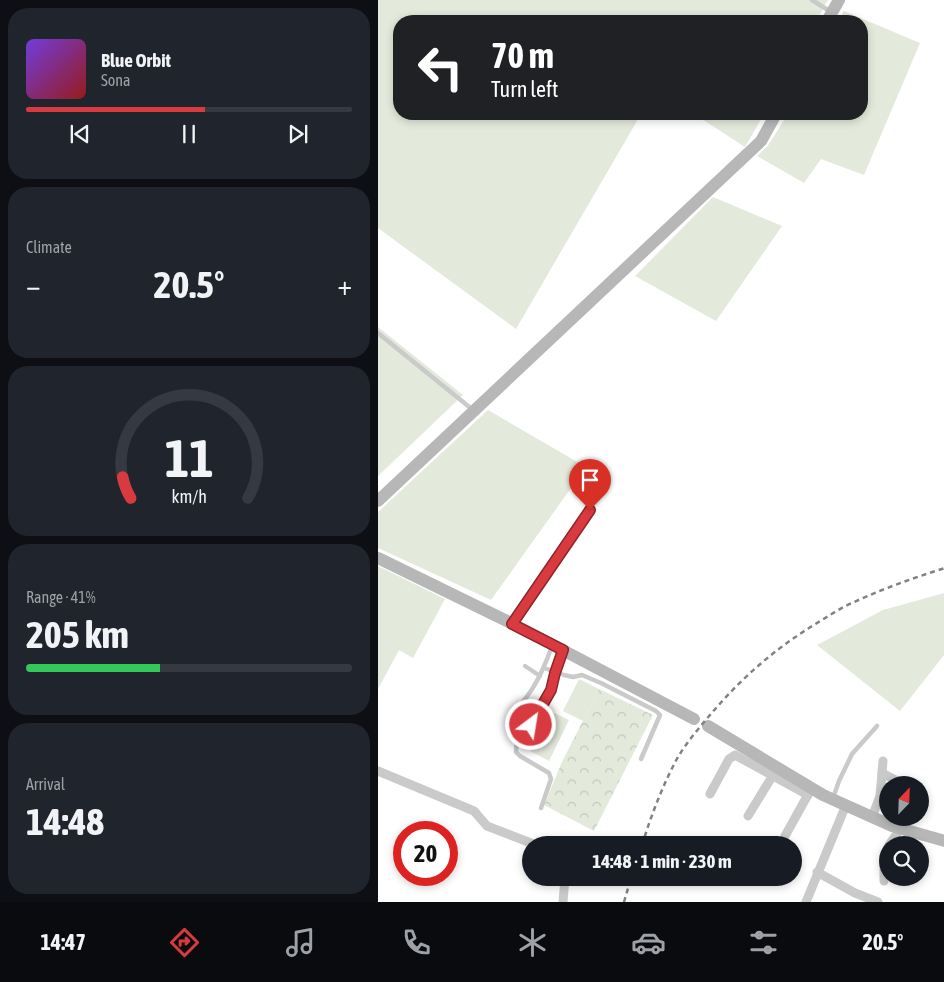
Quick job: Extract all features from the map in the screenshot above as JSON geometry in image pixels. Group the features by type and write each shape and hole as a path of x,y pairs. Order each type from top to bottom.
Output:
{"street":[{"path":"830,15 839,0"},
{"path":"378,501 761,141 773,120"},
{"path":"378,558 558,647 694,718"},
{"path":"708,726 810,792"},
{"path":"710,794 729,759 735,755 773,775 872,818 900,829 944,841"},
{"path":"872,818 880,796 884,761"},
{"path":"378,771 474,811 487,826 522,840"},
{"path":"882,772 889,776"},
{"path":"748,816 773,775"},
{"path":"785,836 810,792"},
{"path":"806,902 846,806"},
{"path":"895,836 900,829"},
{"path":"817,872 855,893 878,902"},
{"path":"563,902 564,886"}],"lane":[{"path":"812,0 827,15"},
{"path":"378,333 474,411"},
{"path":"512,624 590,510"},
{"path":"517,738 510,732 510,723 558,647"},
{"path":"517,738 525,734 551,690 558,647"},
{"path":"526,666 540,676"},
{"path":"544,668 555,673 573,677 582,675 656,711 660,715 641,759"},
{"path":"832,799 852,754 877,726"},
{"path":"517,738 516,752 550,773 551,779 541,808"}],"green space":[{"path":"378,0 828,0 819,15 393,15 393,120 638,120 516,329 378,228"},
{"path":"844,11 854,15 842,15"},
{"path":"868,21 920,43 864,175 821,159 804,183 757,156 767,147 784,120 868,120"},
{"path":"703,120 761,120 745,147"},
{"path":"713,197 782,226 716,321 635,276"},
{"path":"378,327 463,395 378,476"},
{"path":"488,410 586,467 491,600 378,548 378,512"},
{"path":"378,566 445,599 413,658 399,650 378,689"},
{"path":"944,593 944,655 900,711 817,645 883,610"},
{"path":"579,679 599,689 583,721 563,711"},
{"path":"599,689 653,715 594,831 544,805 562,762"},
{"path":"550,711 569,720 549,761 530,751"}],"railway":[{"path":"645,836 667,778 678,757 710,715 748,675 791,640 844,606 886,588 945,568"},
{"path":"624,902 629,886"}],"route":[{"path":"531,725 551,690 563,650 512,624 590,510"}]}
